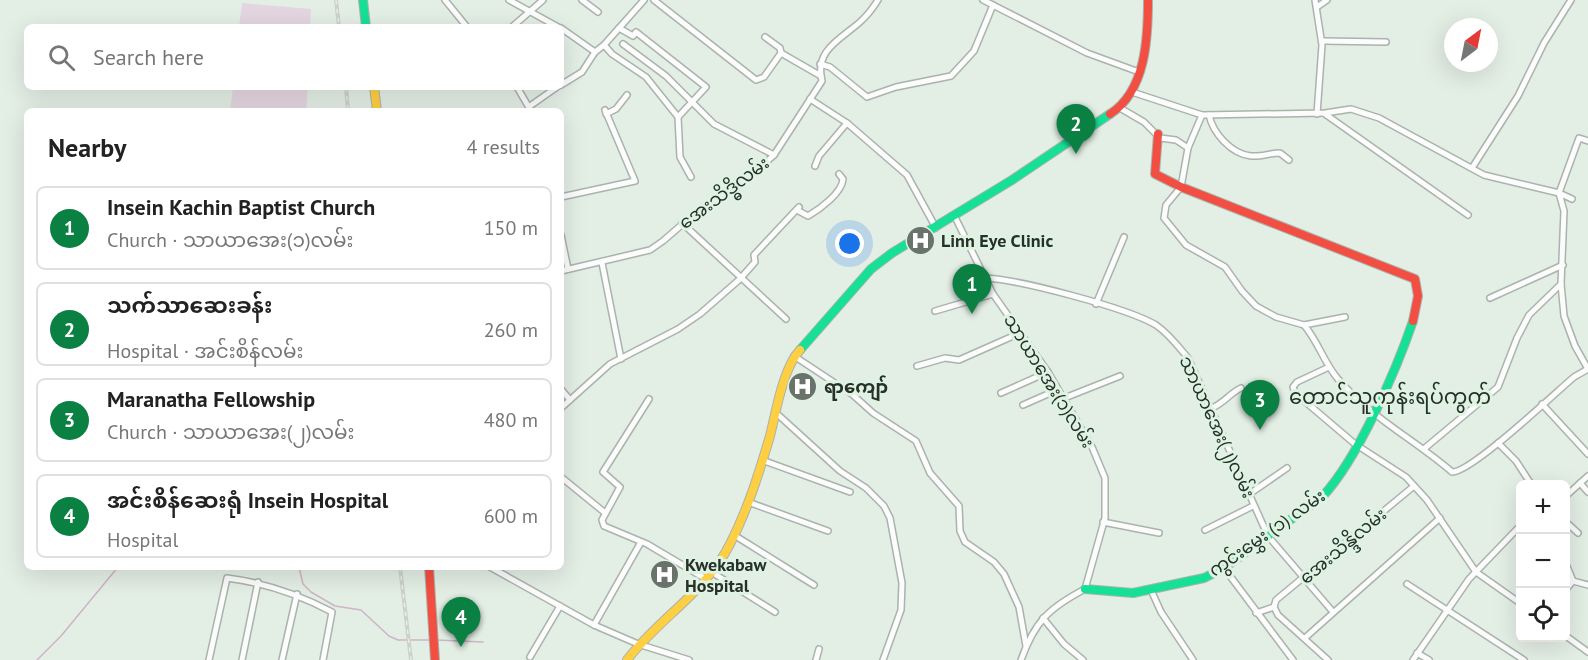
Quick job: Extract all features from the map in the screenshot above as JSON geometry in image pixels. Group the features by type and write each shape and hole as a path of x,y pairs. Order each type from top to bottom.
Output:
{"main road":[{"path":"363,0 366,24"},
{"path":"627,660 638,644 680,609 709,576 733,535 748,502 794,356 872,269 892,253 937,229 1120,108 1132,92 1146,53 1148,0"},
{"path":"374,90 377,108"},
{"path":"1158,134 1154,173 1181,187"},
{"name":"ကွင်းမွှေး (၁) လမ်း","path":"1085,589 1106,593 1133,593 1204,578 1224,568 1323,496 1336,482 1406,346 1416,310 1417,281 1181,187"},
{"path":"429,570 435,660"}],"street":[{"path":"445,0 464,24"},
{"path":"509,0 552,24"},
{"path":"516,24 543,0"},
{"path":"582,0 598,12"},
{"path":"564,83 582,72 595,52 644,0"},
{"path":"654,0 756,80 764,77 780,53 780,48 765,37"},
{"path":"821,76 820,64 832,44 861,21 878,0"},
{"path":"983,0 1087,53 1140,72"},
{"path":"1315,0 1322,41 1317,114"},
{"path":"1317,7 1327,0"},
{"path":"1472,168 1518,96 1544,43 1571,0"},
{"path":"820,64 830,67 860,94 867,97 896,87 951,76 974,51 993,5"},
{"path":"619,28 633,36 636,32 706,87 678,117"},
{"path":"564,31 595,52"},
{"path":"1322,41 1386,42"},
{"path":"623,44 643,57 714,124 774,155"},
{"path":"604,45 612,54 646,77 678,117 680,157 691,177"},
{"path":"780,53 821,76"},
{"name":"အေးသိဒ္ဓိလမ်း","path":"564,270 650,250 682,223 752,175 774,155 822,81 821,76"},
{"path":"519,90 531,108 554,90"},
{"path":"1132,92 1202,115 1317,114 1352,109 1379,118 1484,175 1559,193 1572,199"},
{"path":"564,197 634,181 606,112 616,109 627,95"},
{"path":"810,99 847,123 908,175 937,229"},
{"path":"1120,108 1158,134 1160,138 1176,140 1188,147"},
{"path":"1325,113 1468,215"},
{"path":"1202,115 1188,147 1181,187 1166,206 1164,218 1175,235 1186,245 1225,267 1256,306 1276,317 1304,325 1345,317"},
{"path":"1209,115 1216,133 1238,151 1248,156 1280,153 1289,160"},
{"path":"814,166 819,156 847,123"},
{"path":"1304,325 1329,367 1372,412 1425,448 1452,472 1457,472 1498,443 1542,404 1588,369 1575,346 1564,316 1561,284 1564,211 1559,193 1579,138 1588,141"},
{"path":"564,405 602,369 678,329 740,279 755,262 754,255 798,209 808,216 818,210 844,182 839,174"},
{"name":"သာယာအေး(၁)လမ်း","path":"955,217 993,294 1047,372 1092,447 1105,478 1107,501 1085,589"},
{"path":"682,223 740,279 786,319"},
{"path":"1096,304 1124,237"},
{"path":"564,250 568,269"},
{"path":"602,263 621,358"},
{"path":"1490,298 1563,265"},
{"name":"သာယာအေး(၂)လမ်း","path":"984,278 1134,315 1156,325 1171,337 1188,358 1268,536 1333,612"},
{"path":"1425,448 1498,387 1517,338 1529,315 1561,284"},
{"path":"934,311 993,294"},
{"path":"917,366 945,358 959,360 1020,333"},
{"path":"794,356 916,441 930,473 959,506 960,531 965,542 994,562 1004,574 1019,607 1026,647"},
{"path":"1329,367 1296,382 1293,387 1294,393 1355,444 1395,469 1414,486 1440,518 1476,572 1516,600"},
{"path":"1001,393 1047,372"},
{"path":"1062,399 1120,376"},
{"path":"1212,408 1225,403 1232,393 1241,388"},
{"path":"1023,405 1057,390"},
{"path":"564,392 570,400"},
{"path":"650,399 603,472 621,487 604,512 604,526 709,576 775,612"},
{"path":"1542,404 1588,454"},
{"path":"776,412 840,471 866,488 884,506 890,518 902,583 901,610 883,660"},
{"path":"1498,443 1516,461 1528,480"},
{"path":"762,460 850,492"},
{"path":"1248,495 1287,468"},
{"path":"1570,492 1588,476"},
{"path":"564,479 604,512"},
{"path":"1581,483 1588,492"},
{"name":"အေးသိန္ဒိလမ်း","path":"1274,607 1276,600 1414,486"},
{"path":"748,502 828,531"},
{"path":"1205,530 1253,506"},
{"path":"1306,637 1440,518"},
{"path":"1103,522 1159,533"},
{"path":"1570,526 1578,533"},
{"path":"1413,660 1447,609 1476,572 1516,531"},
{"path":"733,535 814,585"},
{"path":"594,625 641,542"},
{"path":"1224,568 1293,660"},
{"path":"495,570 594,625 638,644 689,660"},
{"path":"1570,574 1573,581"},
{"path":"209,660 227,578 258,582 297,594 332,612 323,660"},
{"path":"1573,581 1588,585"},
{"path":"1567,588 1573,581"},
{"path":"242,660 258,582"},
{"path":"1407,584 1519,659"},
{"path":"1021,660 1043,618 1055,605 1085,589"},
{"path":"1151,590 1161,612 1193,660"},
{"path":"282,660 297,594"},
{"path":"530,657 560,606"},
{"path":"1256,613 1274,607 1278,615 1306,637 1328,660"},
{"path":"1043,618 1064,644 1083,660"},
{"path":"1570,639 1588,652"},
{"path":"816,660 819,649"},
{"path":"1416,653 1429,660"}],"shaded area":[{"path":"242,3 311,9 310,24 239,24"},
{"path":"233,90 308,90 306,108 230,108"}],"waterway":[{"path":"37,660 61,636 116,570"},
{"path":"300,570 303,584 311,592 335,606 361,610 389,636 398,640 431,640"},
{"path":"436,640 483,642"}],"railway":[{"path":"336,0 339,24"},
{"path":"346,90 348,108"},
{"path":"400,570 411,660"}],"traffic: fast":[{"path":"363,0 366,24"},
{"path":"800,350 871,269 892,253 1012,180 1110,114"},
{"path":"1085,589 1133,593 1204,578 1224,568 1323,496 1349,460 1375,413 1413,321"}],"traffic: slow":[{"path":"374,90 377,108"},
{"path":"627,660 653,631 695,591 720,561 730,544 757,477 785,379 800,350"}],"traffic: jam":[{"path":"1110,114 1122,104 1138,78 1145,47 1148,0"},
{"path":"1158,134 1155,174 1181,187 1415,279 1418,296 1413,321"},
{"path":"429,570 435,660"}],"place":[{"name":"သက်သာဆေးခန်း","path":"1076,154"},
{"name":"Linn Eye Clinic","path":"920,241"},
{"name":"Insein Kachin Baptist Church","path":"972,314"},
{"name":"ရာကျော်","path":"803,387"},
{"name":"Maranatha Fellowship","path":"1260,430"},
{"name":"Kwekabaw Hospital","path":"664,575"},
{"name":"အင်းစိန်ဆေးရုံ Insein Hospital","path":"461,647"}],"district":[{"name":"တောင်သူကုန်းရပ်ကွက်","path":"1390,397"}]}
